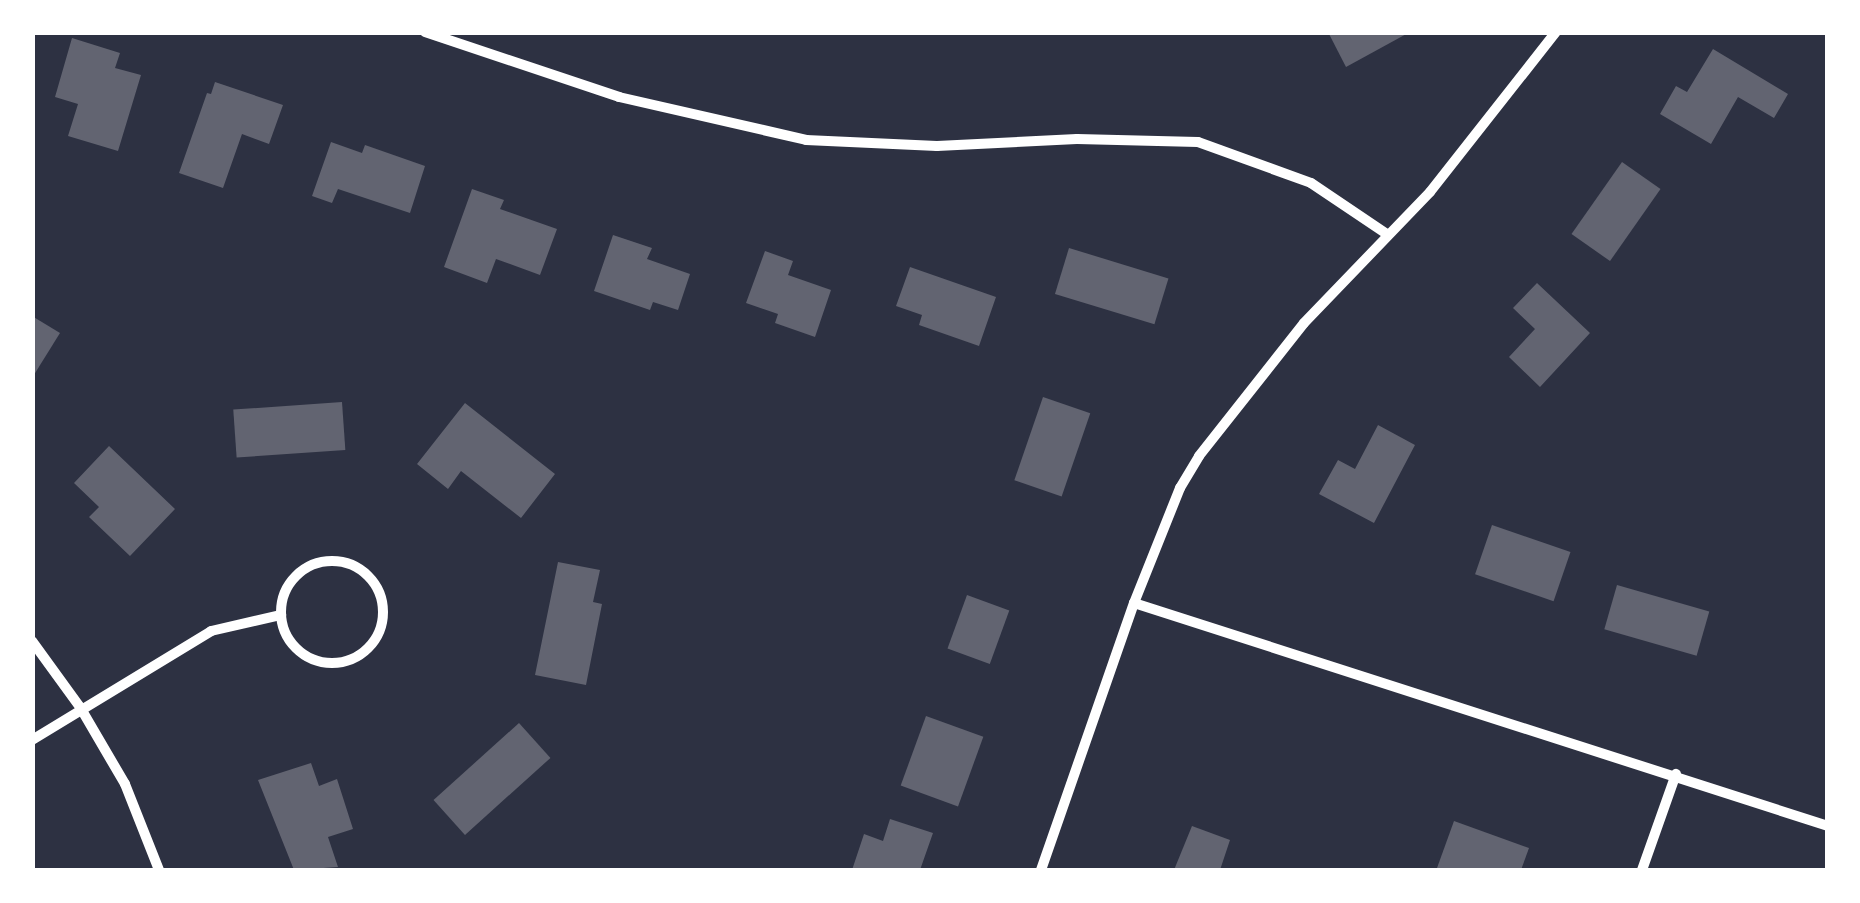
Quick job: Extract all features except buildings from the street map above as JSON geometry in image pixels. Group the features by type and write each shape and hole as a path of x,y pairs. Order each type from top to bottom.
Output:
{"street":[{"path":"425,32 619,97 806,140 937,146 1115,139 1198,142 1311,183 1387,234"},
{"path":"1041,870 1134,604 1180,488 1199,456 1304,324 1430,192 1556,32"},
{"path":"316,564 348,564 363,572 381,600 382,616 369,647 340,663 307,657 294,646 280,616 289,584 316,564"},
{"path":"1134,604 1676,774 1828,826"},
{"path":"32,740 80,707 210,631 280,616"},
{"path":"32,641 80,707 124,784 159,870"},
{"path":"1642,870 1676,774"}]}
